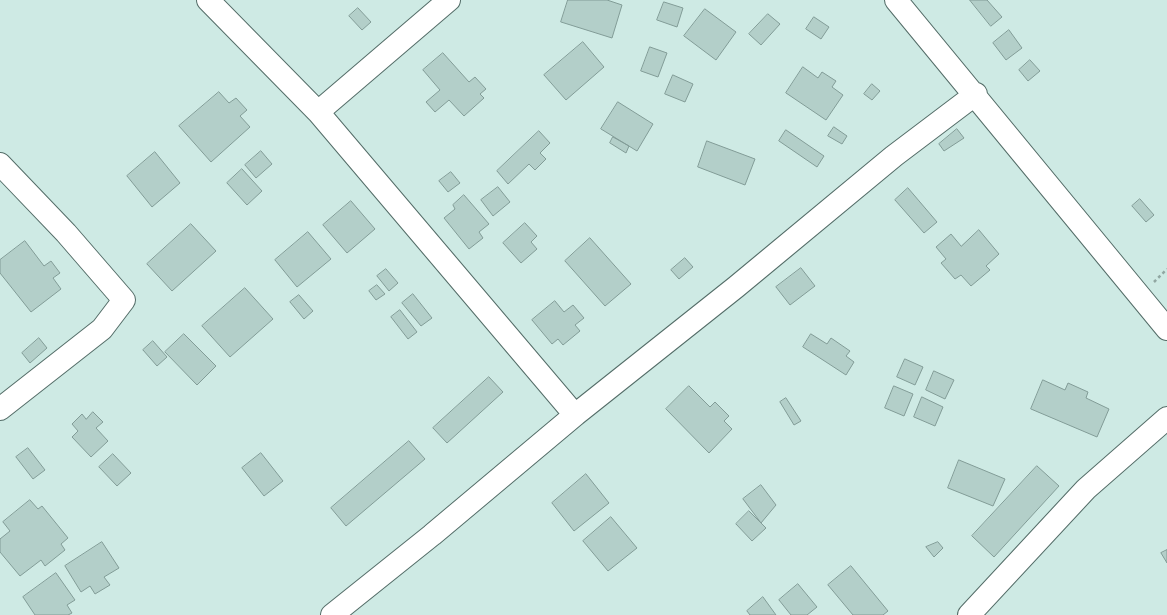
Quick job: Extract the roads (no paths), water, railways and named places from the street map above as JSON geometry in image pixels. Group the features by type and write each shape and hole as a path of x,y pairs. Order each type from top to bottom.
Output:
{"street":[{"path":"208,0 318,112 575,415"},
{"path":"318,112 449,0"},
{"path":"896,0 976,94 1167,329"},
{"path":"332,615 432,535 575,415 736,287 894,156 976,94"},
{"path":"0,164 66,233 124,300 102,329 0,409"},
{"path":"969,615 1086,489 1167,418"}]}
